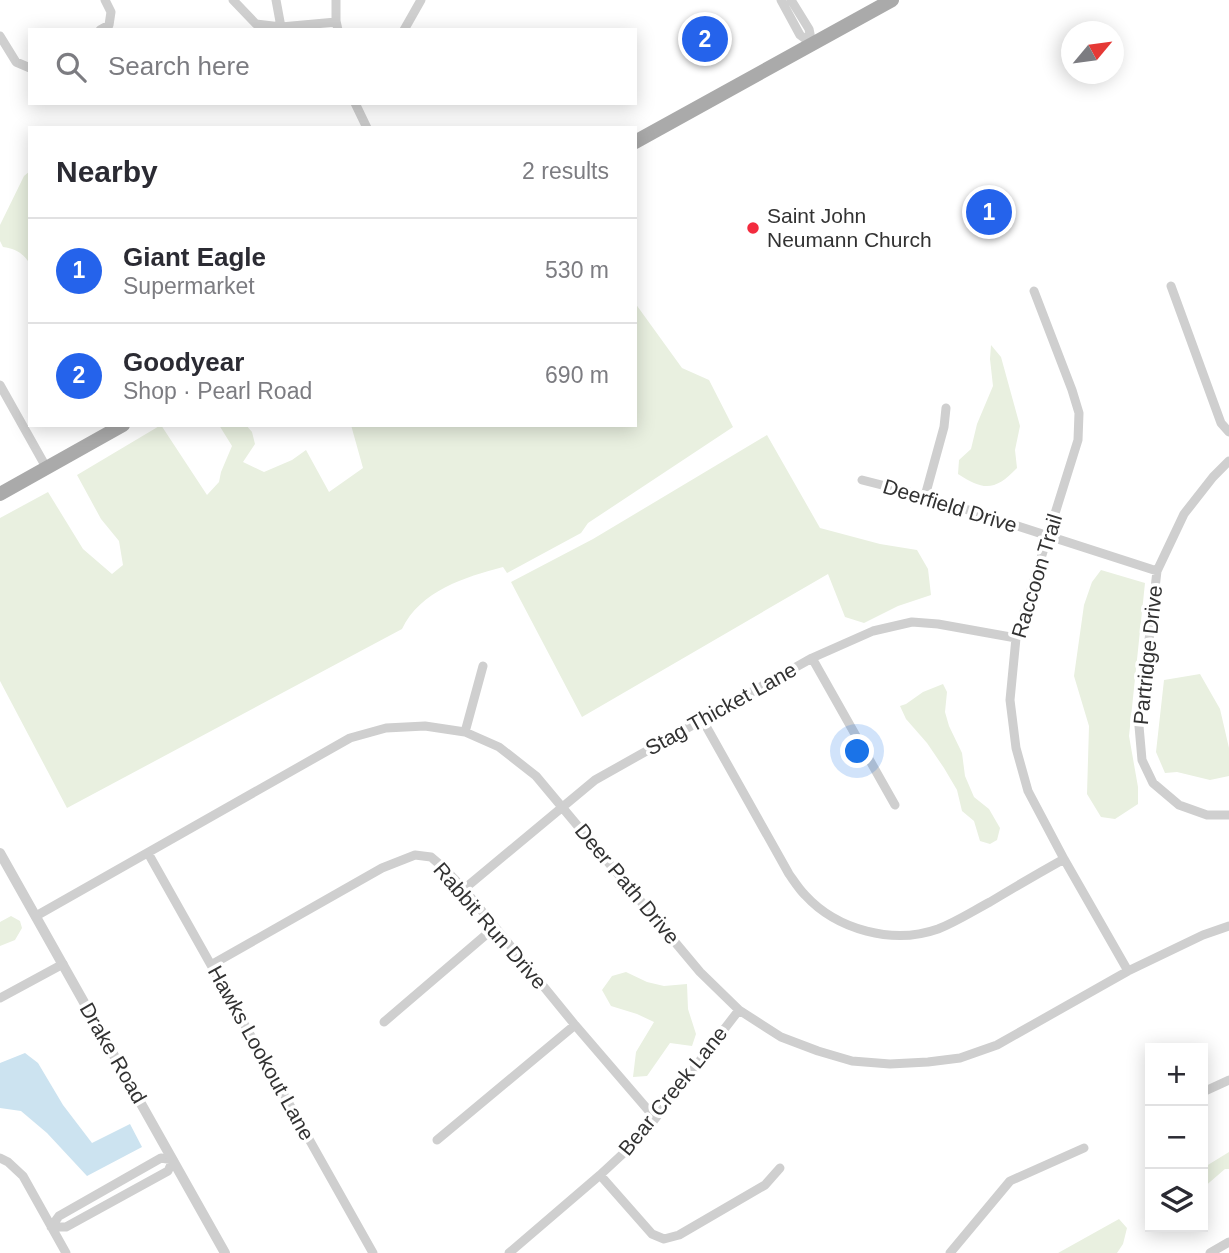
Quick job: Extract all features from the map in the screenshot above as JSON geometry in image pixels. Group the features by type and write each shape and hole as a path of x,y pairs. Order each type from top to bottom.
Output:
{"main road":[{"path":"637,141 892,0"},
{"path":"0,494 119,427"}],"street":[{"path":"104,28 109,25 111,12 105,0"},
{"path":"233,0 256,24 281,27 337,26 336,0"},
{"path":"276,0 281,27"},
{"path":"405,28 421,0"},
{"path":"781,0 800,35 812,44"},
{"path":"791,0 809,29 812,44"},
{"path":"0,36 16,62 28,67"},
{"path":"356,105 366,126"},
{"path":"1171,286 1221,423 1229,432"},
{"name":"Raccoon Trail","path":"1034,291 1079,413 1078,440 1016,638 1010,700 1016,748 1028,791 1128,971"},
{"path":"0,385 46,467"},
{"path":"925,496 944,426 946,408"},
{"name":"Partridge Drive","path":"1229,461 1184,514 1157,571 1139,726 1142,761 1153,783 1178,805 1206,814 1229,815"},
{"name":"Deerfield Drive","path":"862,480 925,496 1157,571"},
{"name":"Stag Thicket Lane","path":"464,889 595,780 812,658 873,631 912,622 1016,638"},
{"path":"812,658 895,805"},
{"path":"465,732 483,666"},
{"path":"702,719 789,874 804,895 834,919 851,926 873,933 898,935 918,934 936,929 957,920 1064,859"},
{"name":"Deer Path Drive","path":"36,916 350,738 386,728 425,726 465,732 499,747 536,776 699,971 739,1010 781,1037 852,1061 890,1065 928,1062 960,1058 997,1045 1128,971 1203,935 1229,926"},
{"name":"Drake Road","path":"0,853 225,1253"},
{"name":"Hawks Lookout Lane","path":"148,853 373,1253"},
{"name":"Rabbit Run Drive","path":"211,965 382,868 415,855 431,857 464,889 655,1118"},
{"path":"384,1022 495,927"},
{"path":"0,998 63,964"},
{"name":"Bear Creek Lane","path":"516,1251 641,1137 739,1010"},
{"path":"437,1140 575,1025"},
{"path":"1208,1090 1229,1080"},
{"path":"950,1253 1010,1181 1084,1148"},
{"path":"0,1158 23,1176 66,1253"},
{"path":"161,1158 173,1160 169,1171 66,1227 51,1227 59,1216 161,1158"},
{"path":"600,1175 652,1234 664,1239 678,1235 765,1185 780,1168"},
{"path":"1210,1253 1229,1242"}],"green space":[{"path":"28,173 28,261 19,252 3,247 0,241 0,225"},
{"path":"637,306 682,368 709,380 733,427 588,523 581,533 507,573 503,567 445,588 420,605 402,629 67,808 0,681 0,518 48,492 83,549 112,574 123,565 119,541 101,519 77,475 158,427 162,427 207,495 219,482 232,446 220,427 248,427 255,444 243,462 264,472 292,460 306,450 329,492 363,468 352,427 637,427"},
{"path":"991,345 1001,357 1020,426 1015,450 1017,468 1002,481 982,486 958,474 959,460 971,449 977,424 993,386"},
{"path":"767,435 820,528 880,544 917,550 928,569 931,595 898,606 864,623 845,617 828,574 582,717 511,582 593,539"},
{"path":"1101,570 1145,583 1129,736 1138,787 1138,804 1115,819 1101,817 1087,794 1089,726 1074,676 1084,605 1092,582"},
{"path":"1200,674 1220,709 1229,748 1229,776 1210,780 1177,772 1165,773 1156,752 1164,680"},
{"path":"943,684 947,692 945,712 962,753 965,776 974,797 989,809 1000,828 997,840 990,844 980,841 974,821 962,811 957,790 944,768 906,719 900,706"},
{"path":"11,916 20,921 22,928 15,940 0,946 0,922"},
{"path":"626,972 647,982 664,986 687,984 688,1009 696,1034 692,1046 670,1043 647,1076 633,1077 636,1052 654,1022 611,1006 602,990 612,976"},
{"path":"1229,1152 1229,1169 1225,1169 1208,1184 1208,1165"},
{"path":"1119,1219 1127,1228 1123,1244 1117,1253 1058,1253"}],"water":[{"path":"25,1053 38,1063 63,1105 92,1143 130,1124 142,1147 87,1176 47,1133 21,1111 0,1108 0,1063"}],"place":[{"name":"Goodyear","path":"705,39"},
{"name":"Giant Eagle","path":"989,212"},
{"name":"Saint John Neumann Church","path":"753,228"}]}
